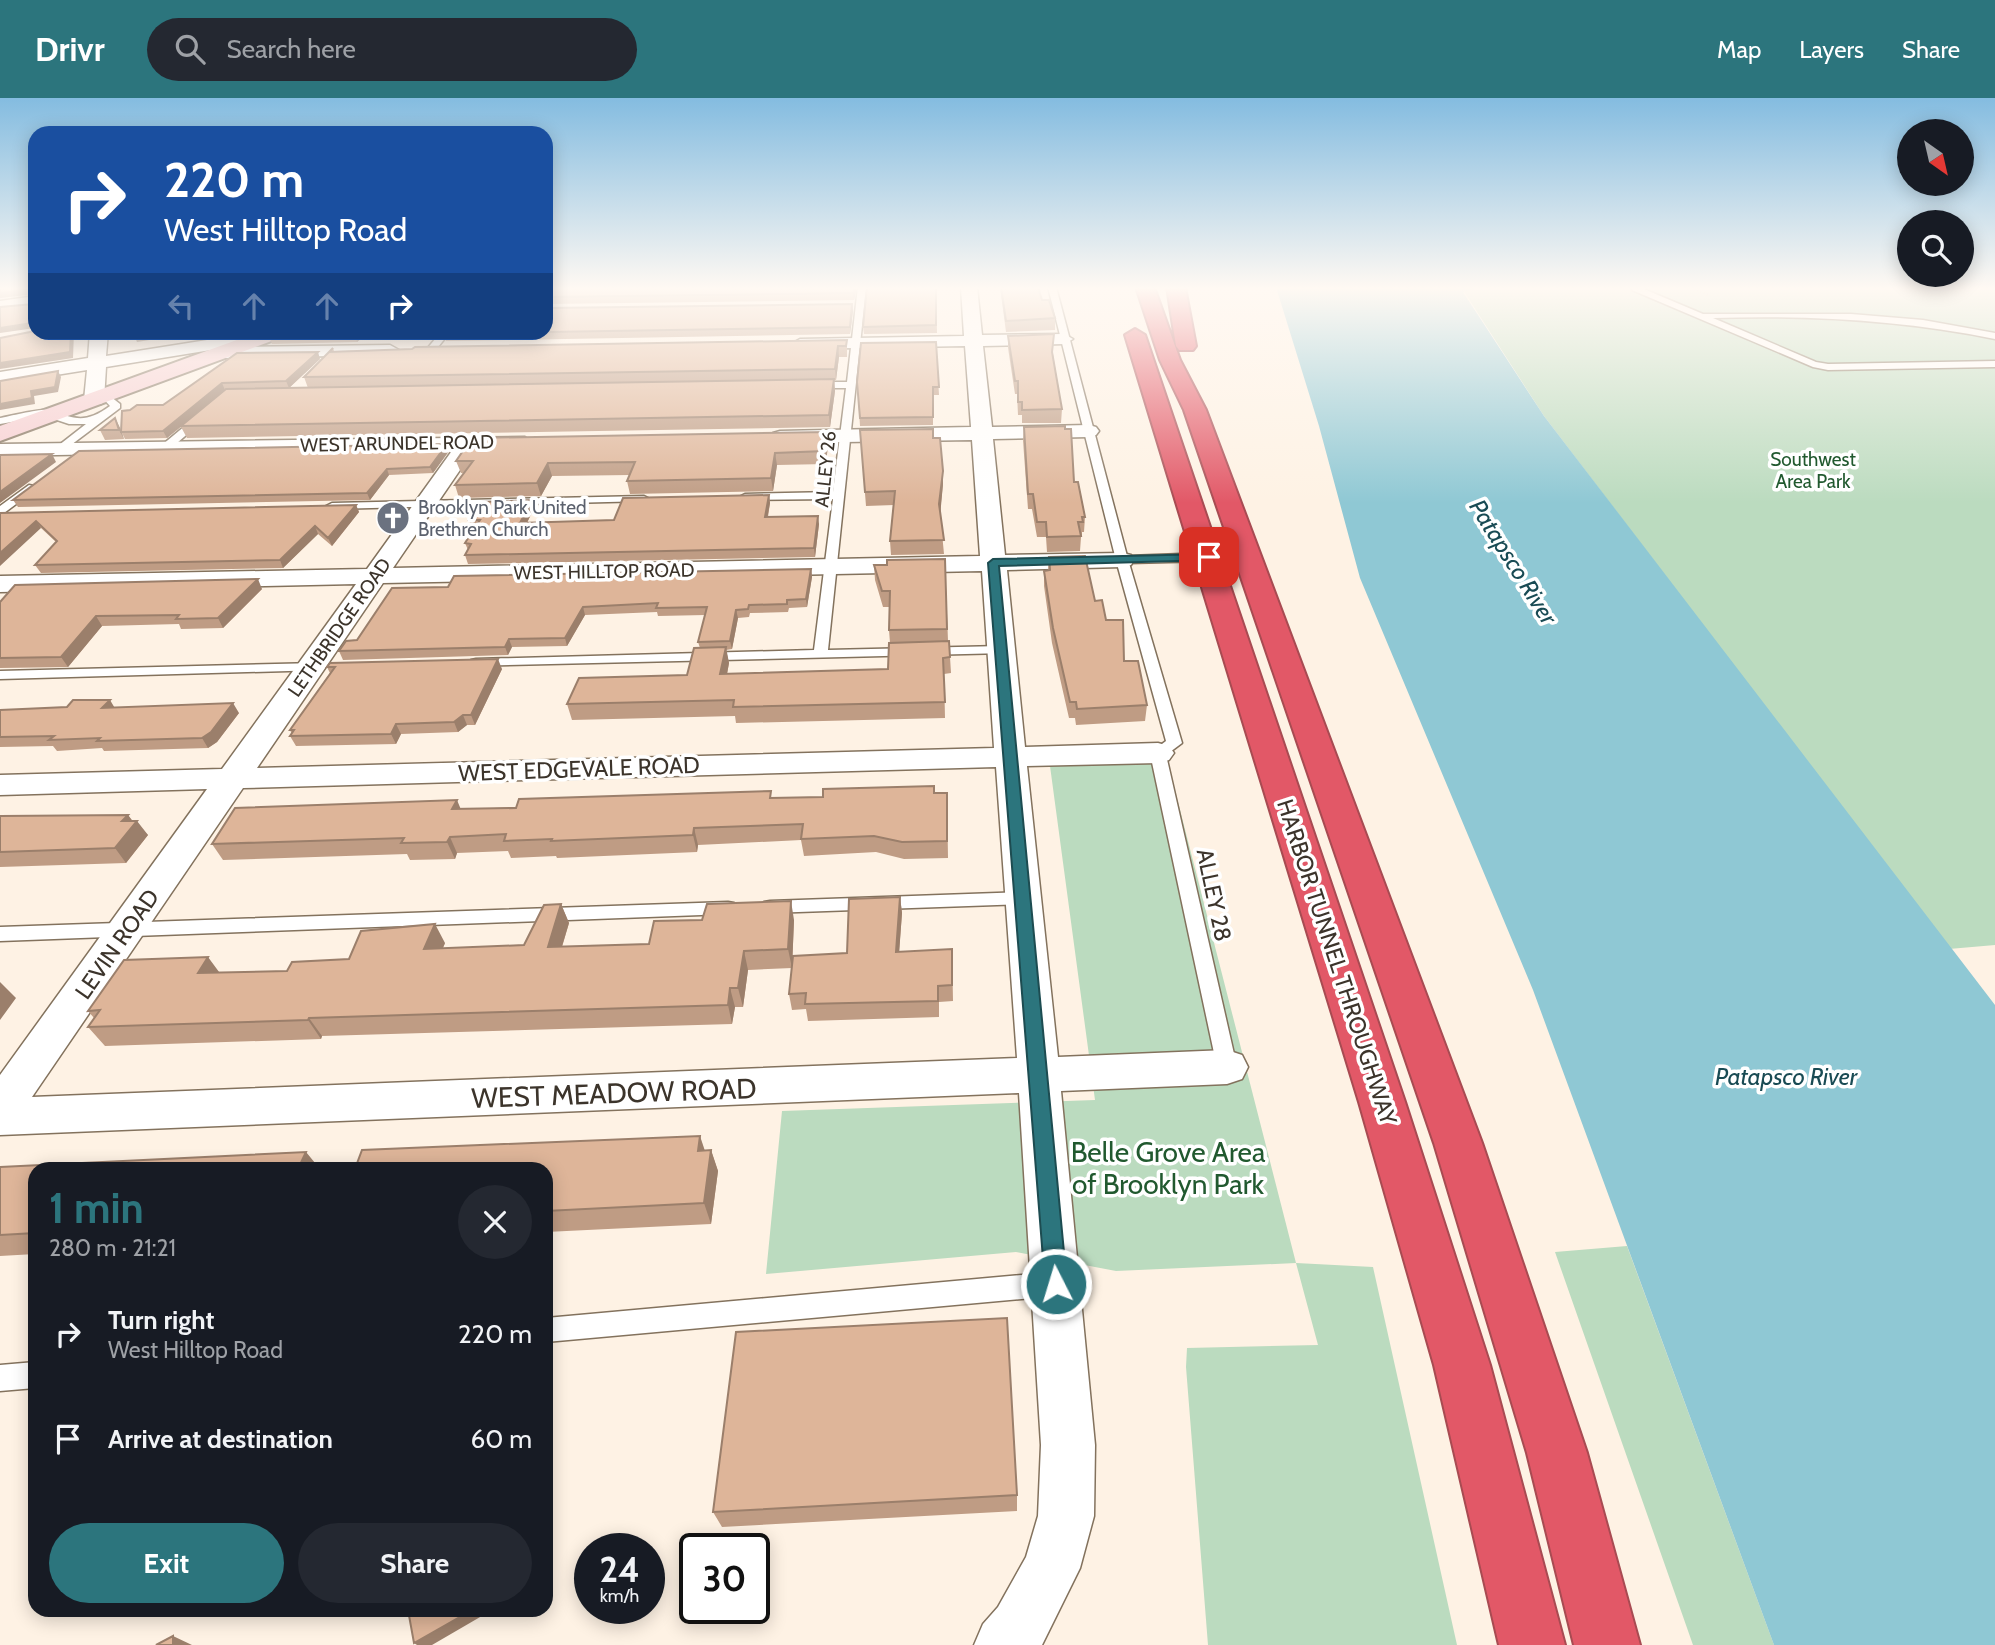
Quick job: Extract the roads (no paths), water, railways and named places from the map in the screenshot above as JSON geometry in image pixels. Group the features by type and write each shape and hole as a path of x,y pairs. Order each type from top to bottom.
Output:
{"highway":[{"name":"HARBOR TUNNEL THROUGHWAY","path":"1143,359 1209,557 1462,1365 1532,1645"},
{"name":"HARBOR TUNNEL THROUGHWAY","path":"1170,359 1195,410 1458,1143 1557,1453 1607,1645"},
{"name":"HARBOR TUNNEL THROUGHWAY","path":"1190,359 1197,385 1195,410"}],"main road":[{"path":"0,435 60,413 98,406 208,359"}],"street":[{"path":"0,378 114,359"},
{"path":"976,359 1040,1076 1068,1446 1066,1516 1051,1568 1020,1628 1004,1645"},
{"path":"96,362 98,406"},
{"path":"762,437 1088,431"},
{"name":"WEST ARUNDEL ROAD","path":"0,450 60,456 83,448 539,440"},
{"name":"LETHBRIDGE ROAD","path":"233,779 469,442"},
{"name":"WEST HILLTOP ROAD","path":"0,584 1122,560"},
{"name":"WEST EDGEVALE ROAD","path":"0,785 1010,757 1166,748"},
{"name":"LEVIN ROAD","path":"0,1109 233,779"},
{"name":"WEST MEADOW ROAD","path":"0,1117 1227,1068"}],"lane":[{"name":"ALLEY 26","path":"821,654 854,359"},
{"name":"ALLEY 28","path":"1069,359 1122,560 1166,748 1227,1068"},
{"path":"1801,359 1828,367 1995,364"},
{"path":"796,386 852,385"},
{"path":"60,456 98,406"},
{"path":"166,447 208,412"},
{"path":"0,421 60,413"},
{"path":"0,513 41,480"},
{"path":"729,498 839,495"},
{"path":"316,507 660,499"},
{"path":"0,513 14,513"},
{"name":"WEST HILLTOP ROAD","path":"1122,560 1209,557"},
{"path":"463,663 1001,650"},
{"path":"0,675 339,666"},
{"path":"0,934 1023,898"},
{"path":"553,1328 1056,1284"},
{"path":"0,1378 28,1376"}],"water":[{"name":"Patapsco River","path":"1298,359 1507,359 1544,416 1995,1005 1995,1645 1774,1645 1533,990 1360,578"}],"place":[{"name":"Brooklyn Park United Brethren Church","path":"393,518"}],"park label":[{"name":"Southwest Area Park","path":"1813,470"},
{"name":"Belle Grove Area of Brooklyn Park","path":"1168,1168"}]}
